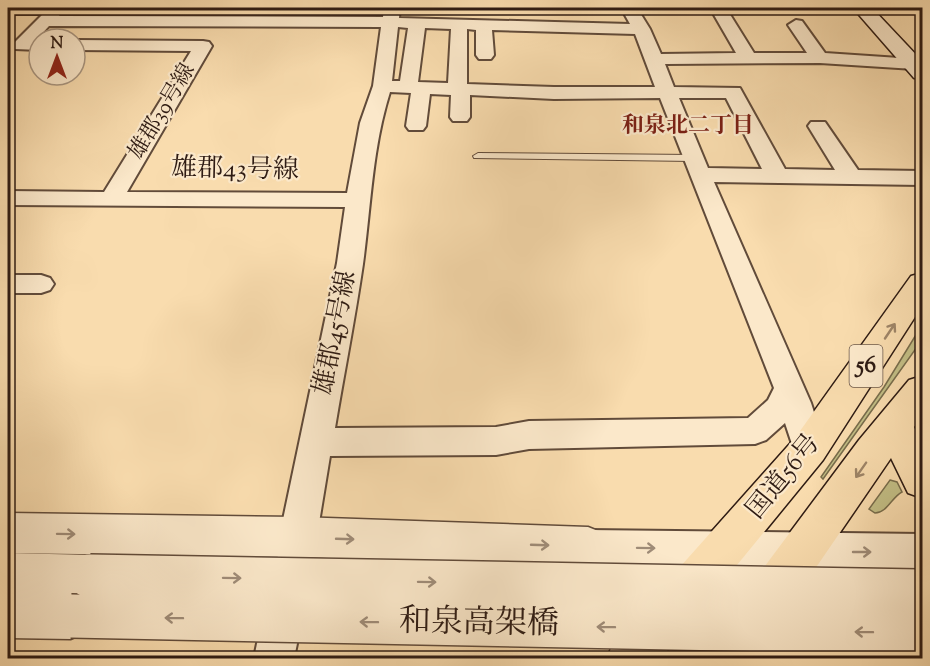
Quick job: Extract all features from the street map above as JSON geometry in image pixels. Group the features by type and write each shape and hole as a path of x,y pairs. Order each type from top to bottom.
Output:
{"highway":[{"name":"国道56号","path":"631,658 722,550 806,434 841,402 922,283"},
{"name":"56","path":"726,658 922,390"},
{"path":"894,426 922,481"}],"street":[{"path":"8,9 58,8"},
{"path":"38,27 58,8"},
{"path":"513,8 516,27"},
{"path":"544,27 550,16 549,8"},
{"path":"629,8 642,29 655,59 806,434"},
{"path":"718,8 748,58"},
{"path":"862,8 918,69"},
{"path":"44,21 390,15 417,24 642,29"},
{"name":"雄郡45号線","path":"274,658 350,262 366,143 404,88 390,15"},
{"path":"416,126 404,88 417,24"},
{"path":"459,25 460,117"},
{"path":"796,25 820,58"},
{"path":"484,26 485,50 507,46"},
{"name":"雄郡39号線","path":"87,45 203,46 112,197"},
{"path":"655,59 700,51 748,58 820,58 918,69"},
{"path":"550,71 554,93"},
{"path":"404,88 554,93 733,92 777,176"},
{"path":"818,126 851,177"},
{"path":"697,166 777,176 922,178"},
{"path":"8,198 112,197"},
{"name":"雄郡43号線","path":"112,197 358,200"},
{"path":"316,442 496,441 530,435 755,431 779,409 789,388"},
{"path":"763,425 806,434"},
{"path":"8,533 298,537 722,550 922,552"},
{"name":"和泉高架橋","path":"8,574 922,591"},
{"name":"和泉高架橋","path":"8,615 922,633"}],"lane":[{"path":"478,156 697,166"}],"shaded area":[{"path":"922,325 922,340 823,479 821,477 884,387"},
{"path":"890,480 897,482 902,492 886,508 875,513 869,509"}],"district":[{"name":"和泉北二丁目","path":"688,127"}]}
